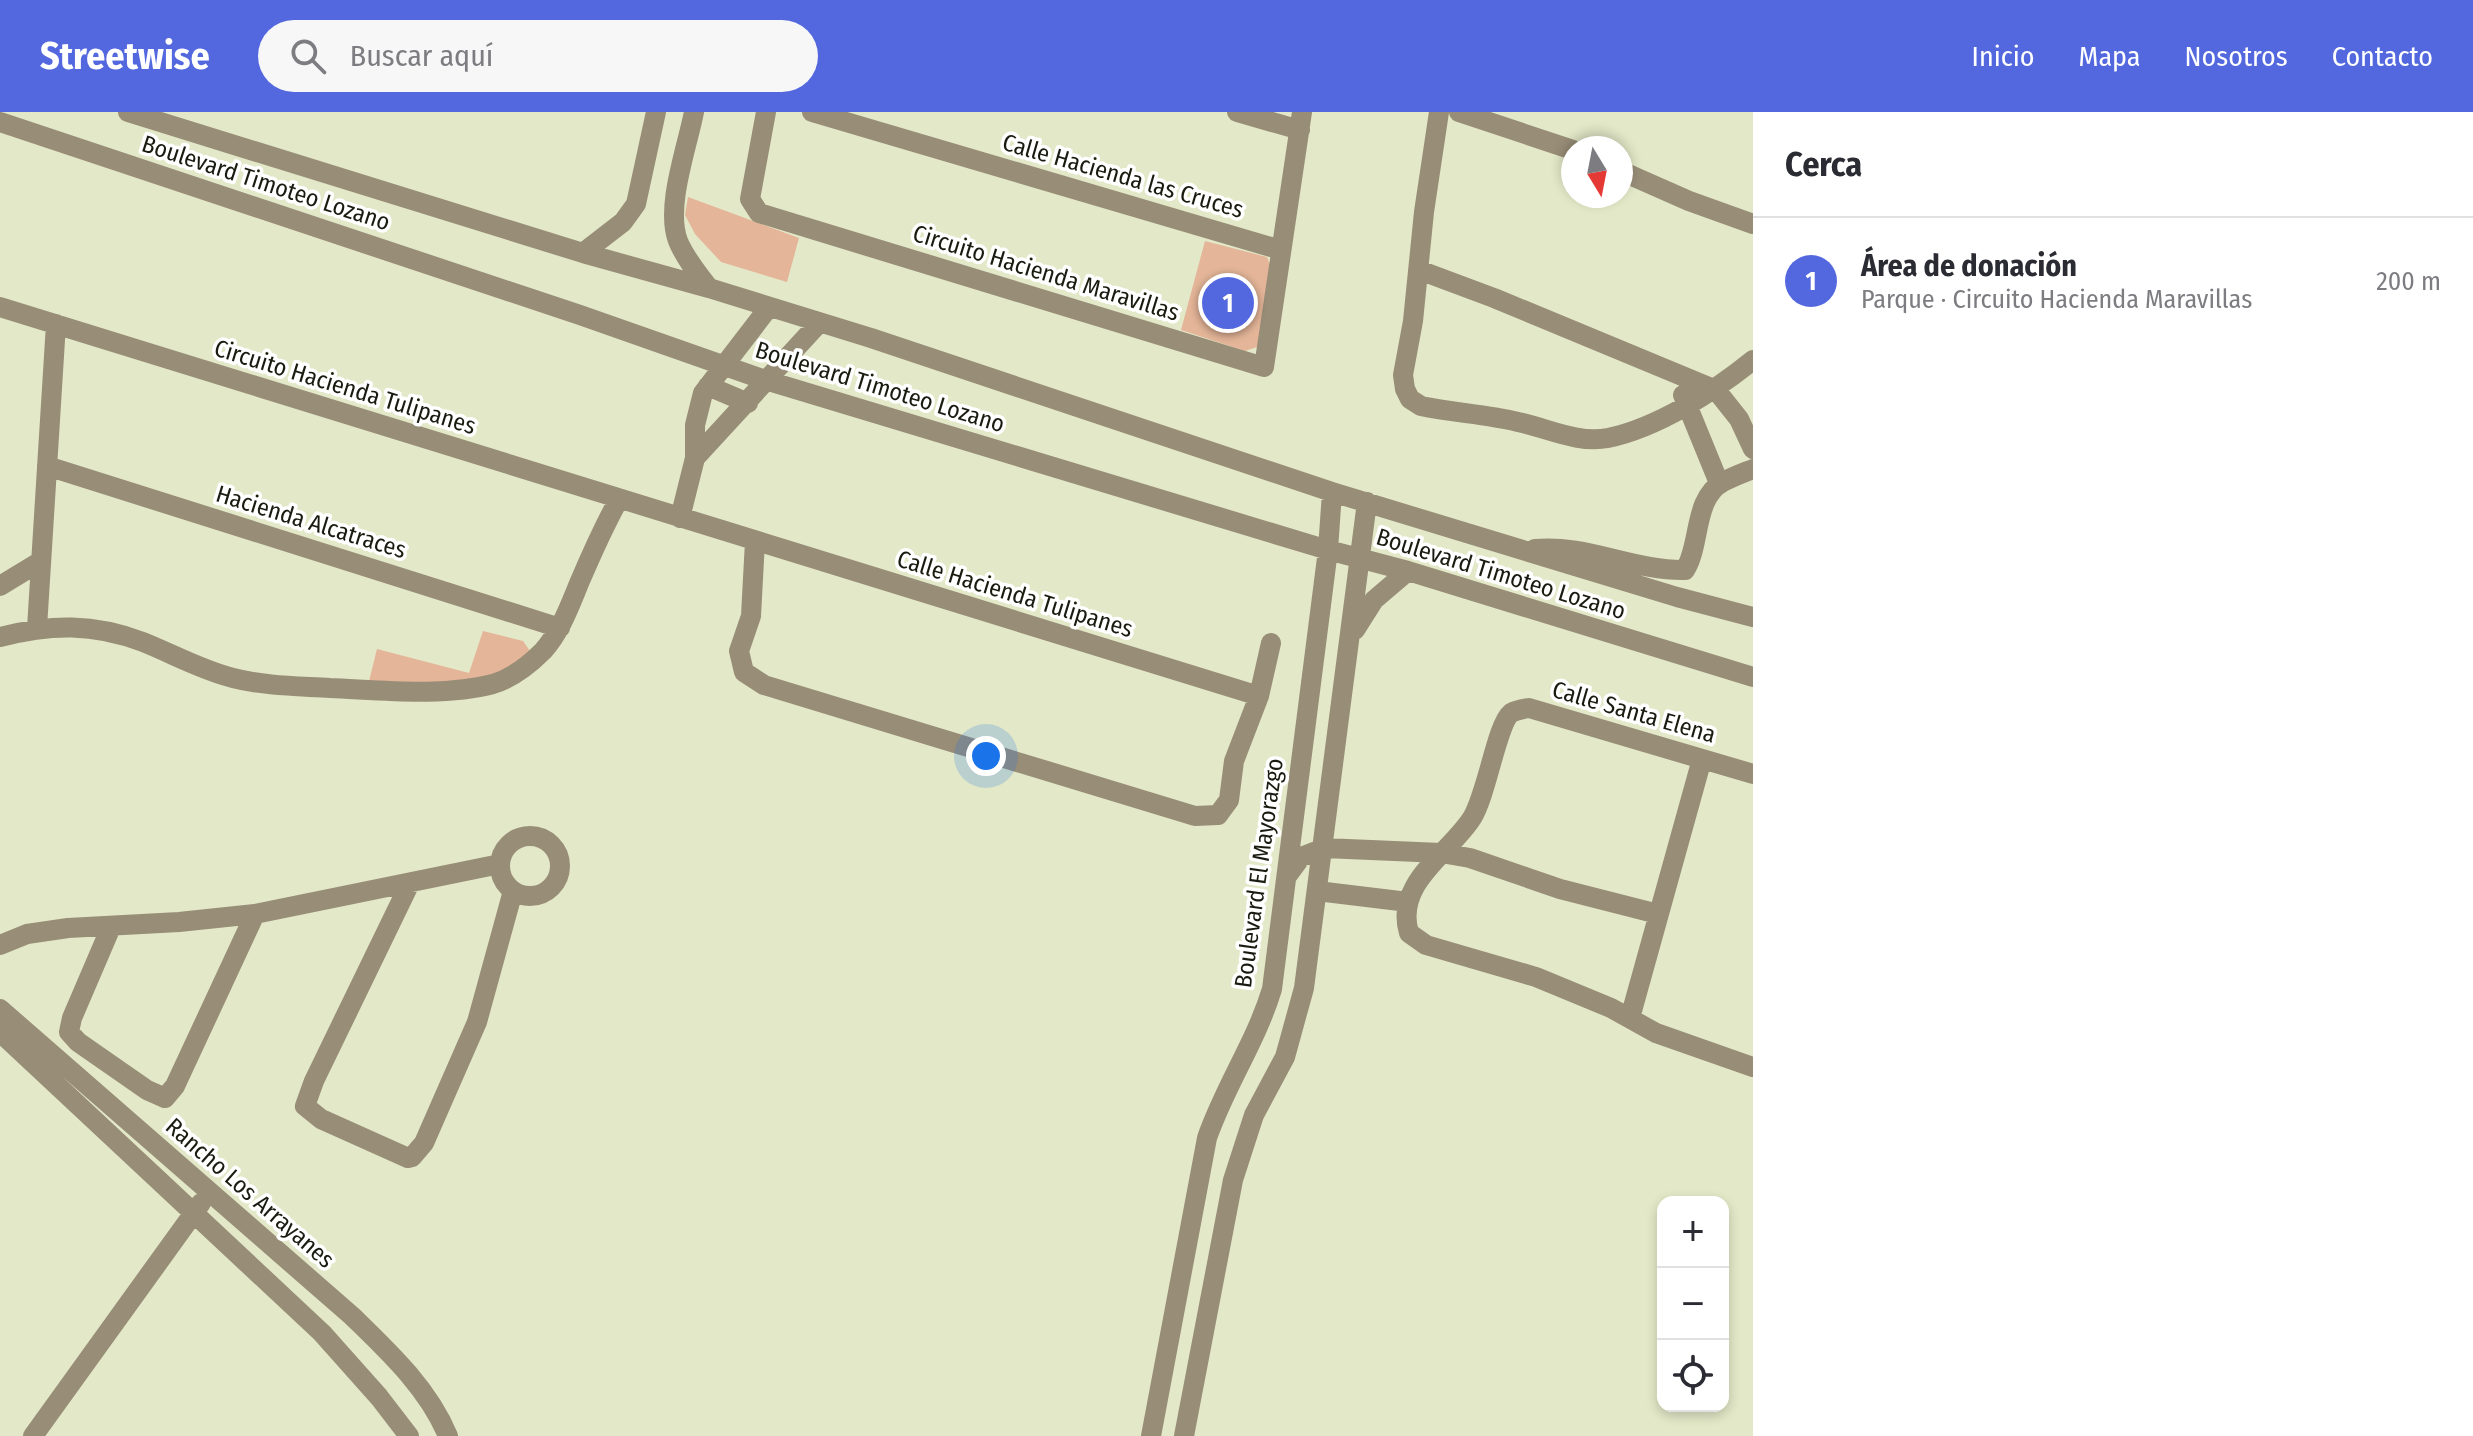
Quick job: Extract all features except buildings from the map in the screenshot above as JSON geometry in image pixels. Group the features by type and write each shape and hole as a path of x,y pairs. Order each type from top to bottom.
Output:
{"street":[{"name":"Boulevard Timoteo Lozano","path":"128,112 583,253 709,288 1332,492 1753,617"},
{"path":"583,253 623,222 636,204 656,112"},
{"path":"694,112 673,214 678,241 709,288"},
{"name":"Circuito Hacienda Maravillas","path":"766,112 750,199 759,213 1264,367 1301,121"},
{"name":"Calle Hacienda las Cruces","path":"812,112 1281,250"},
{"path":"1237,112 1301,121"},
{"path":"1439,112 1403,375 1410,399 1421,406 1516,421 1573,437 1606,439 1640,428 1716,390 1753,360"},
{"path":"1459,112 1561,146"},
{"name":"Boulevard Timoteo Lozano","path":"0,122 580,315 765,380 1753,677"},
{"path":"1633,176 1753,224"},
{"path":"1419,270 1716,390 1739,419 1753,449"},
{"name":"Circuito Hacienda Tulipanes","path":"0,307 680,518"},
{"path":"680,518 695,458 698,409 703,393 769,307"},
{"path":"695,458 819,323"},
{"path":"37,628 56,324"},
{"path":"1679,375 1686,405 1719,483"},
{"path":"708,386 748,403"},
{"name":"Hacienda Alcatraces","path":"47,466 560,628"},
{"path":"1523,550 1563,547 1663,571 1685,570 1709,497 1719,483 1753,469"},
{"name":"Boulevard El Mayorazgo","path":"1151,1436 1207,1138 1217,1108 1264,1016 1276,964 1328,550 1332,492"},
{"path":"0,637 37,628 63,626 101,630 144,643 197,667 250,682 386,690 447,690 496,683 511,677 532,661 560,628 602,530 619,499"},
{"path":"1184,1436 1233,1180 1254,1115 1272,1084 1292,1038 1304,988 1367,502"},
{"name":"Calle Hacienda Tulipanes","path":"680,518 1259,696"},
{"path":"755,541 751,616 739,651 744,672 764,685 1195,816 1218,815 1229,800 1234,761 1259,696 1271,643"},
{"path":"0,586 41,561"},
{"path":"1351,637 1374,600 1408,571"},
{"name":"Calle Santa Elena","path":"1408,902 1418,882 1472,818 1484,795 1500,732 1513,712 1529,708 1753,774"},
{"path":"1630,1018 1702,759"},
{"path":"522,836 540,837 548,841 559,856 559,875 548,890 531,896 513,891 503,879 500,864 506,847 522,836"},
{"path":"1287,876 1301,857 1324,848 1441,853 1470,858 1560,889 1658,914"},
{"path":"0,945 45,931 255,914 500,864"},
{"path":"410,883 314,1081 305,1106 321,1119 408,1158 424,1143 464,1058 513,891"},
{"path":"1317,891 1408,902 1406,922 1409,933 1426,945 1536,977 1611,1008 1656,1033 1753,1067"},
{"path":"111,927 72,1018 69,1032 78,1042 147,1090 165,1098 175,1086 255,914"},
{"name":"Rancho Los Arrayanes","path":"0,1009 388,1351 420,1389 447,1435"},
{"name":"Rancho Los Arrayanes","path":"0,1032 322,1333 409,1436"},
{"path":"33,1436 210,1191"}],"shaded area":[{"path":"688,197 799,238 787,282 721,262 695,234 685,215"},
{"path":"1205,241 1267,257 1274,275 1257,347 1245,351 1181,330"},
{"path":"483,631 523,641 530,651 515,666 477,684 455,688 367,689 377,649 469,673"}],"place":[{"name":"Área de donación","path":"1228,303"}]}
